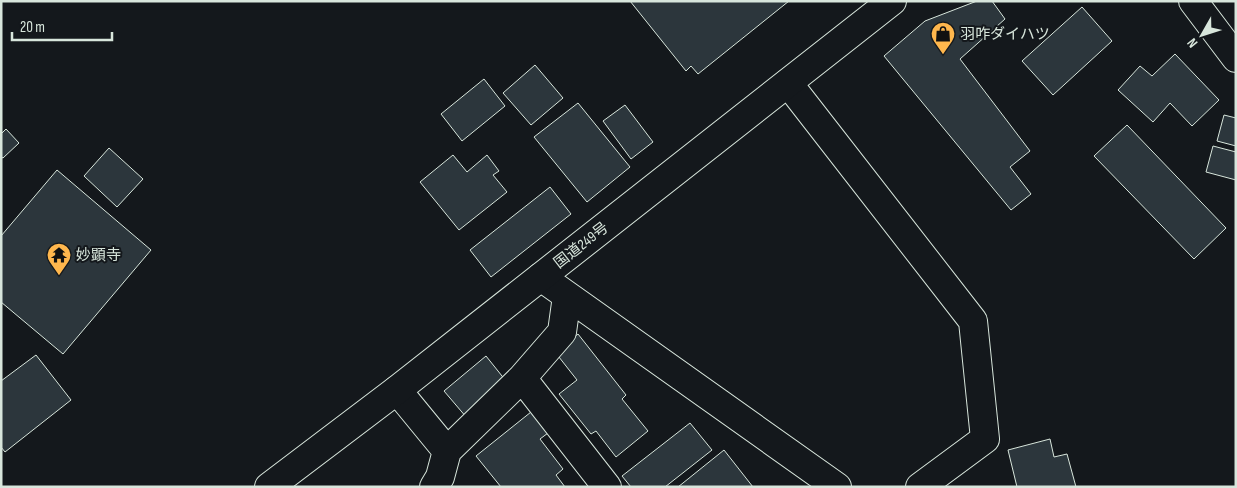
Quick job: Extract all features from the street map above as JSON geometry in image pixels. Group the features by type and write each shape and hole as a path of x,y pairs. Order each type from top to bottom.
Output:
{"main road":[{"name":"国道249号","path":"269,487 397,390 892,1"},
{"path":"1193,1 1236,58"},
{"path":"788,83 973,321 985,439 920,487"},
{"path":"541,277 837,487"},
{"path":"434,487 440,477 446,451 522,378 562,332 567,296"},
{"path":"522,378 607,487"},
{"path":"397,390 446,451"}],"building":[{"path":"630,1 789,1 698,74 691,66 686,71"},
{"path":"977,1 992,1 1005,19 960,59 1030,151 1010,167 1031,194 1011,210 884,56 925,21"},
{"path":"1082,7 1112,41 1053,95 1022,61"},
{"path":"1175,54 1219,100 1192,126 1170,103 1153,122 1118,90 1140,66 1152,76"},
{"path":"535,65 563,98 531,125 503,93"},
{"path":"484,79 505,106 462,141 441,114"},
{"path":"578,103 630,167 587,202 534,137"},
{"path":"625,105 653,142 631,159 603,121"},
{"path":"1224,115 1236,118 1236,146 1217,141"},
{"path":"1127,125 1226,228 1194,259 1094,156"},
{"path":"6,129 19,143 3,158 1,157 1,134"},
{"path":"1213,146 1236,152 1236,180 1206,172"},
{"path":"109,148 143,179 117,207 84,176"},
{"path":"453,155 467,172 487,155 499,171 493,175 507,192 459,230 420,182"},
{"path":"57,170 151,250 63,354 1,302 1,236"},
{"path":"550,187 571,214 491,277 470,250"},
{"path":"578,334 626,395 622,399 648,431 616,457 596,431 591,434 559,394 577,380 555,352"},
{"path":"36,355 71,400 5,452 1,447 1,381"},
{"path":"486,356 506,381 467,418 444,391"},
{"path":"531,412 548,433 540,439 563,469 556,475 565,487 501,487 476,456"},
{"path":"690,423 712,450 665,487 631,487 622,476"},
{"path":"1050,439 1054,457 1067,454 1076,487 1017,487 1008,450"},
{"path":"724,450 753,487 678,487"}],"place":[{"name":"羽咋ダイハツ","path":"943,55"},
{"name":"妙顕寺","path":"59,276"}]}
